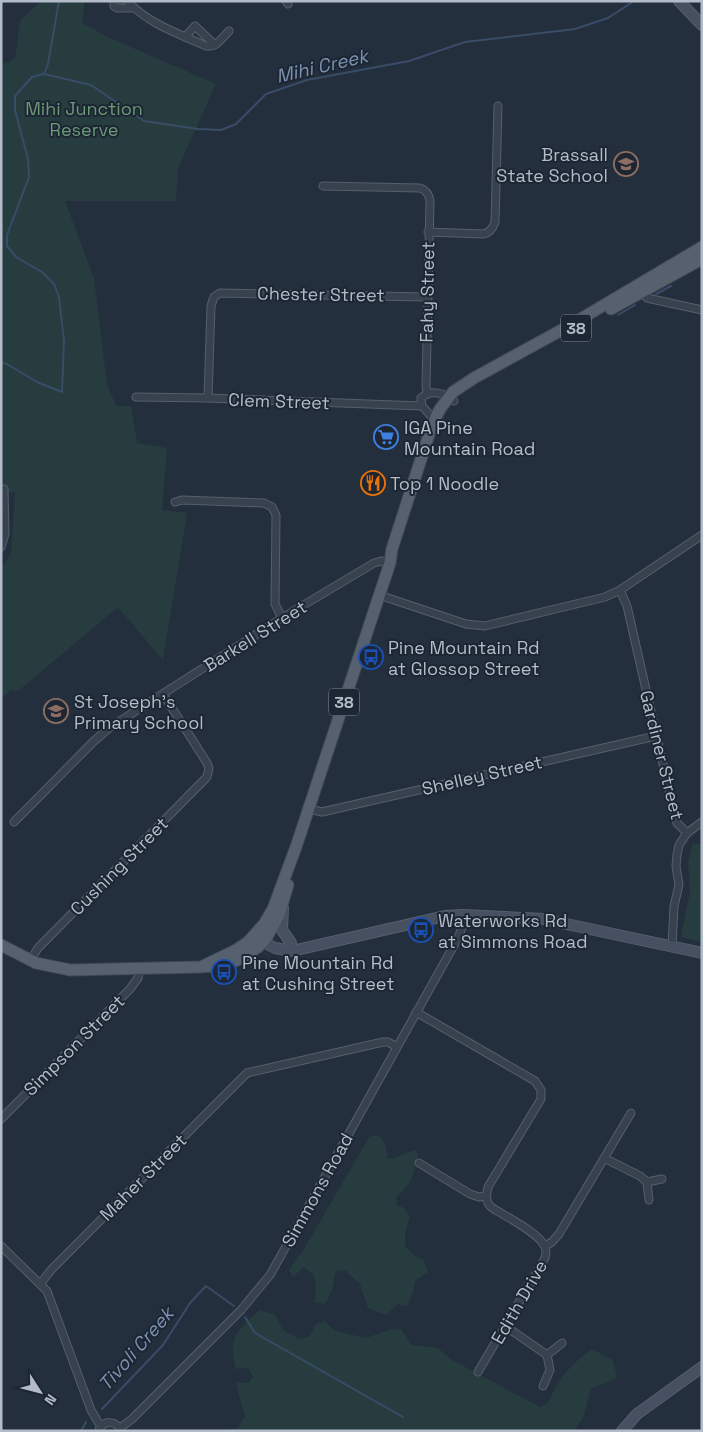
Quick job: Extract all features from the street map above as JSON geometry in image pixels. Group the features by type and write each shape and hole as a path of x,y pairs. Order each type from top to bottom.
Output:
{"main road":[{"path":"679,1 702,24"},
{"name":"38","path":"262,935 309,809 390,563 392,549 435,418 451,399 639,289 702,247"},
{"name":"38","path":"639,289 702,259"},
{"name":"38","path":"1,945 30,961 45,966 70,970 203,966 262,935 277,920 283,904 296,847"},
{"path":"283,904 282,930 291,943"},
{"path":"262,935 272,947 288,951 446,916 463,915 554,921 702,953"},
{"path":"262,935 308,947"},
{"path":"622,1431 638,1414 702,1367"}],"street":[{"path":"114,1 114,6 117,8 133,8"},
{"path":"127,1 153,23 208,47 215,45 229,31"},
{"path":"185,37 195,26 215,45"},
{"path":"428,232 483,234 491,230 495,222 498,106"},
{"name":"Fahy Street","path":"323,186 420,188 427,192 430,201 428,232 427,393"},
{"path":"639,289 646,298 702,310"},
{"name":"Chester Street","path":"208,398 211,306 216,295 224,292 427,297"},
{"path":"435,418 422,406 421,398 427,393 440,393 451,399"},
{"name":"Clem Street","path":"136,397 422,406"},
{"path":"1,546 5,534 4,489"},
{"path":"175,502 182,500 264,503 272,507 276,515 274,604 282,618"},
{"path":"379,595 466,624 485,626 605,597 620,590 702,535"},
{"name":"Barkell Street","path":"14,822 101,735 282,618 374,564 381,561 390,563"},
{"name":"Gardiner Street","path":"620,590 627,606 675,817 687,833 676,855 679,886 674,906 672,946"},
{"name":"Cushing Street","path":"30,961 40,946 204,780 208,773 207,763 163,694"},
{"name":"Shelley Street","path":"309,809 322,812 656,736"},
{"path":"687,833 702,822"},
{"name":"Simmons Road","path":"120,1430 258,1292 282,1254 460,933 463,925 463,915"},
{"name":"Simpson Street","path":"1,1119 130,989 138,978 140,968"},
{"path":"416,1012 535,1081 541,1090 541,1099 488,1188 486,1196 479,1197 470,1194 419,1164"},
{"name":"Maher Street","path":"40,1283 247,1074 383,1042 388,1042 397,1047"},
{"path":"545,1246 552,1242 559,1234 631,1112"},
{"path":"604,1158 640,1176 647,1182 649,1200"},
{"path":"647,1182 662,1179"},
{"name":"Edith Drive","path":"478,1372 545,1258 546,1252 545,1246 520,1225 492,1208 487,1202 486,1196"},
{"path":"1,1246 47,1291 91,1410 99,1426 111,1422 120,1430"},
{"path":"505,1326 547,1355 550,1370 543,1386"},
{"path":"547,1355 562,1343"}],"green space":[{"name":"Mihi Junction Reserve","path":"41,1 85,1 82,23 110,38 216,84 178,168 176,201 65,201 94,278 107,384 116,406 131,406 137,443 167,448 162,510 187,513 163,660 118,607 18,691 11,690 4,696 1,694 1,569 11,553 15,492 1,494 1,65 15,59 20,21"},
{"path":"693,843 702,845 702,942 681,937 690,891 688,862"},
{"path":"375,1135 381,1137 385,1144 388,1159 416,1150 418,1156 411,1181 396,1198 397,1205 404,1208 410,1217 405,1232 405,1246 415,1256 423,1259 428,1272 415,1281 413,1293 407,1306 398,1304 386,1315 368,1308 360,1284 345,1270 336,1271 332,1290 325,1304 314,1302 316,1288 314,1275 304,1267 293,1277 289,1270 304,1249 369,1137"},
{"path":"260,1310 275,1315 283,1330 299,1339 310,1336 316,1324 325,1321 335,1331 366,1338 389,1330 401,1329 412,1345 438,1348 452,1360 540,1407 548,1403 556,1387 571,1366 592,1349 613,1360 617,1377 591,1388 584,1416 574,1431 225,1431 237,1428 245,1417 236,1382 248,1383 253,1377 248,1368 236,1369 233,1350 236,1335 245,1323"}],"waterway":[{"path":"44,74 48,64 59,1"},
{"name":"Mihi Creek","path":"1,362 37,382 62,392 64,341 59,297 54,284 42,272 16,257 7,246 7,235 29,177 28,159 15,110 15,96 32,77 44,74 91,85 144,121 198,129 221,130 236,124 266,94 307,80 409,61 465,42 575,29 608,18 634,1"},
{"path":"656,294 671,286"},
{"path":"618,315 635,305"},
{"name":"Tivoli Creek","path":"102,1409 163,1345 190,1303 206,1286 234,1306"},
{"name":"Tivoli Creek","path":"245,1317 255,1333 403,1417"},
{"name":"Tivoli Creek","path":"81,1431 86,1422"}],"place":[{"name":"Brassall State School","path":"626,164"},
{"name":"IGA Pine Mountain Road","path":"386,437"},
{"name":"Top 1 Noodle","path":"373,483"},
{"name":"Pine Mountain Rd at Glossop Street","path":"371,657"},
{"name":"St Joseph's Primary School","path":"56,711"},
{"name":"Waterworks Rd at Simmons Road","path":"421,930"},
{"name":"Pine Mountain Rd at Cushing Street","path":"224,972"}]}
